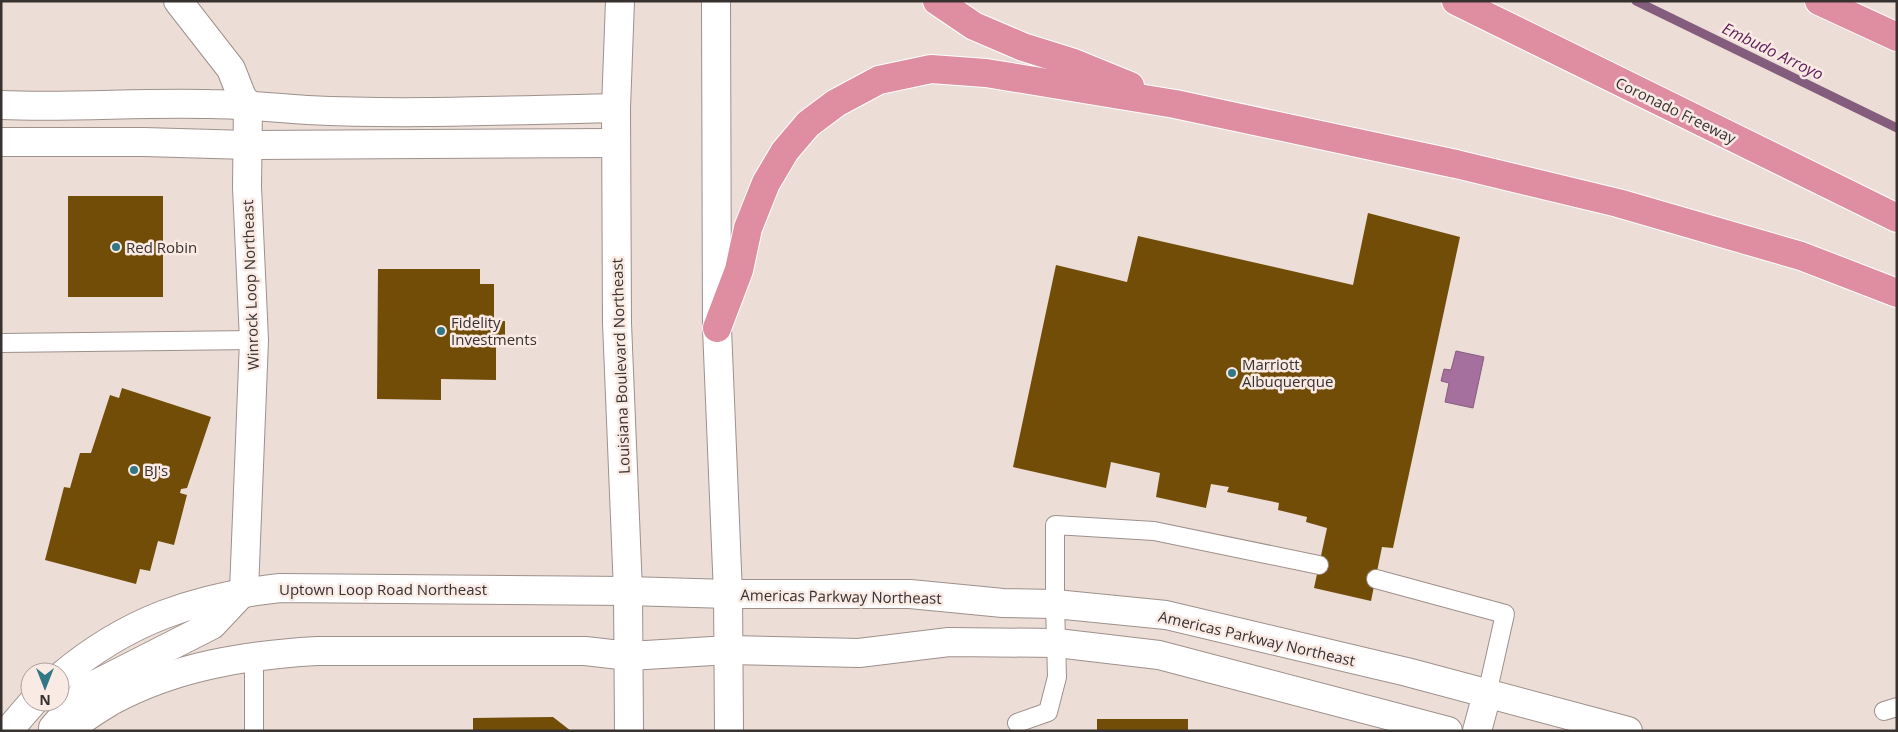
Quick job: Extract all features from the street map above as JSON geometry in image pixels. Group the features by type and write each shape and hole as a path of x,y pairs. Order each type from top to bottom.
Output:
{"highway":[{"path":"937,1 974,26 1023,47 1071,62 1175,104"},
{"name":"Coronado Freeway","path":"1456,1 1897,218"},
{"path":"1819,1 1897,37"},
{"path":"717,328 739,270 748,228 766,184 785,151 808,124 836,103 879,80 931,69 986,73 1175,104 1456,164 1618,202 1801,256 1897,294"}],"street":[{"name":"Winrock Loop Northeast","path":"178,1 231,69 242,97 248,104 247,187 254,340 244,591"},
{"name":"Louisiana Boulevard Northeast","path":"620,1 616,108 617,323 628,591 629,731"},
{"path":"716,1 717,328 728,594 729,731"},
{"path":"1,105 248,104 307,110 442,112 616,108"},
{"path":"1,142 144,142 248,145 616,143"},
{"name":"Uptown Loop Road Northeast","path":"70,668 108,642 139,624 173,610 208,599 244,591 316,587 728,594"},
{"path":"51,731 88,688 212,625 244,591"},
{"name":"Americas Parkway Northeast","path":"728,594 910,594 1003,603 1055,604 1166,615 1407,672 1628,731"},
{"path":"69,731 98,708 132,690 168,675 205,666 280,653 327,651 585,651 629,656 729,650 859,653 949,642 1056,643 1159,655 1448,731"},
{"path":"1477,731 1487,694"},
{"path":"8,731 24,712"}],"lane":[{"path":"1,343 254,340"},
{"path":"1017,723 1048,712 1056,678 1055,525 1154,531 1319,565"},
{"path":"1376,579 1505,614 1487,694"},
{"path":"254,657 254,731"}],"shaded area":[{"path":"1456,351 1484,357 1473,408 1445,402 1449,383 1441,381 1444,369 1451,370"}],"building":[{"name":"Red Robin","path":"68,196 163,196 163,297 68,297"},
{"name":"Marriott Albuquerque","path":"1368,213 1460,237 1393,548 1382,547 1371,601 1314,588 1327,528 1306,522 1307,517 1278,510 1279,503 1227,492 1229,487 1211,484 1206,508 1156,497 1160,473 1111,462 1106,488 1013,467 1056,265 1127,282 1138,236 1353,285"},
{"name":"Fidelity Investments","path":"378,269 480,269 480,284 494,284 494,321 505,321 505,341 496,341 496,380 441,379 441,400 377,399"},
{"name":"BJ's","path":"122,388 211,417 187,488 181,489 180,493 187,495 174,545 158,541 150,571 140,569 136,584 45,560 64,487 70,488 80,453 91,453 110,395 119,398"},
{"path":"553,717 571,731 473,731 473,718"},
{"path":"1097,719 1188,719 1188,731 1097,731"}],"waterway":[{"name":"Embudo Arroyo","path":"1636,1 1897,128"}],"place":[{"name":"Red Robin","path":"116,247"},
{"name":"Fidelity Investments","path":"441,331"},
{"name":"Marriott Albuquerque","path":"1232,373"},
{"name":"BJ's","path":"134,470"}]}
